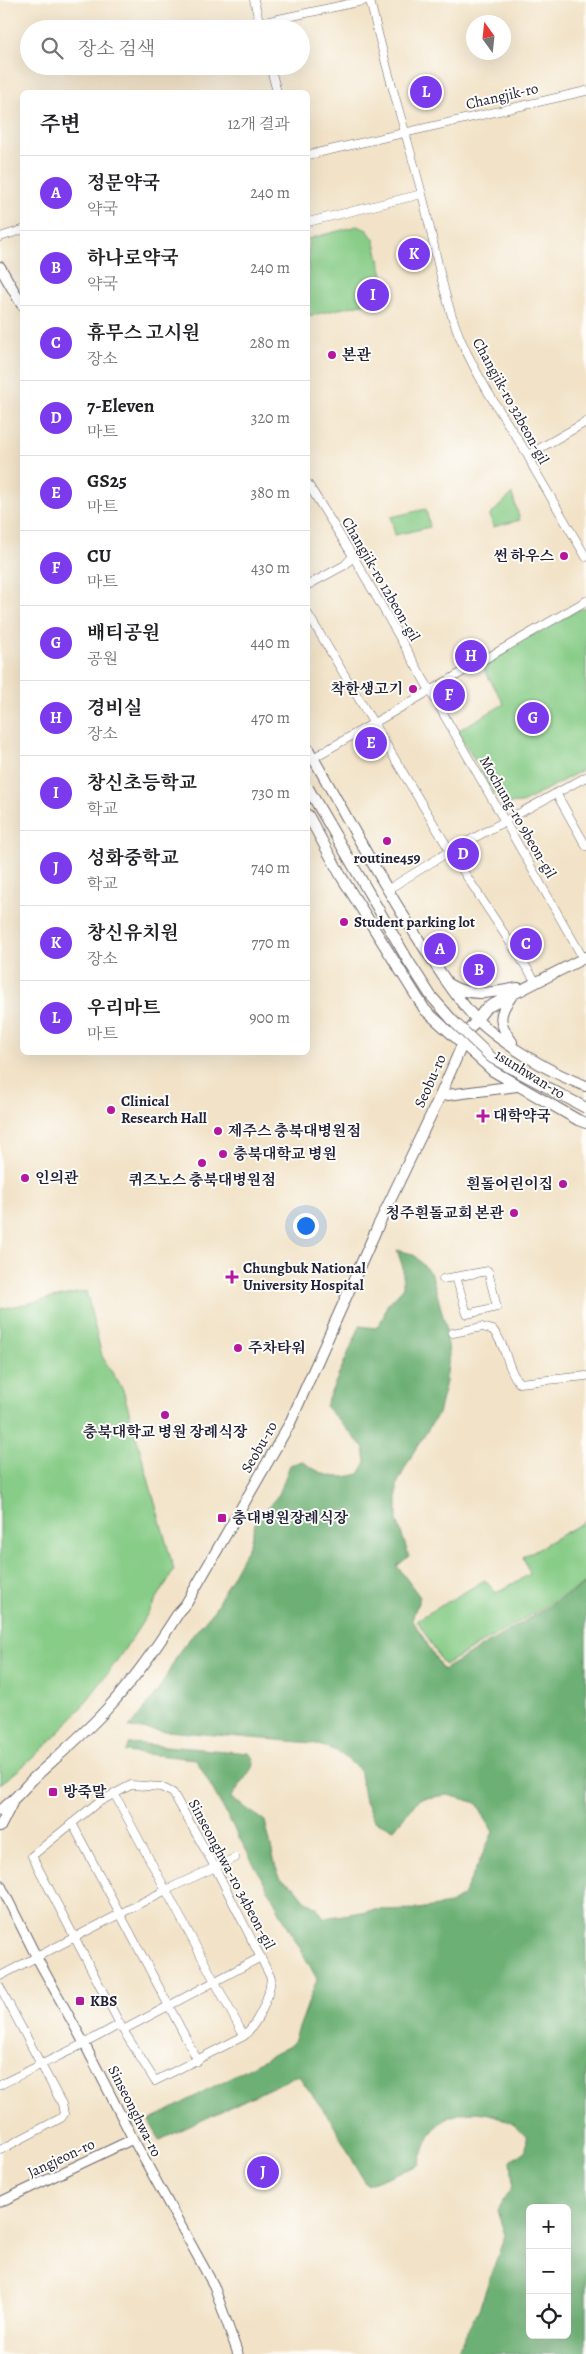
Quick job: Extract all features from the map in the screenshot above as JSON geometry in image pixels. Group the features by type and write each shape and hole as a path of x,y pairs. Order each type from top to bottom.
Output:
{"main road":[{"path":"0,267 20,299"},
{"path":"310,754 401,915 448,983 477,1020 536,1061 586,1086"},
{"path":"310,791 409,962 431,996 454,1022 492,1058 586,1108"},
{"name":"1sunhwan-ro","path":"310,819 341,876 425,1010 493,1071 586,1123"},
{"path":"448,983 466,992 501,991 536,982 585,957"},
{"name":"Seobu-ro","path":"0,1810 14,1802 36,1776 106,1710 138,1673 186,1604 290,1423 468,1031 486,1008 536,982"},
{"path":"514,994 503,1007 500,1015 506,1034 517,1048"},
{"path":"440,1096 517,1086"},
{"path":"0,1827 14,1802"}],"street":[{"path":"254,0 259,20"},
{"path":"286,20 368,0"},
{"name":"Changjik-ro 32beon-gil","path":"368,0 422,194 452,314 461,340 484,387 528,455 533,467 586,557"},
{"path":"272,75 276,90"},
{"name":"Changjik-ro","path":"310,155 586,91"},
{"path":"310,220 422,194"},
{"path":"0,237 20,231"},
{"path":"528,455 586,422"},
{"name":"Changjik-ro 12beon-gil","path":"310,487 353,556 428,690"},
{"path":"310,584 346,565 353,556"},
{"path":"310,754 373,724 428,690 586,601"},
{"path":"310,617 450,851 536,982"},
{"name":"Mochung-ro 9beon-gil","path":"428,690 585,957"},
{"path":"387,890 450,851 586,776"},
{"path":"556,793 586,846"},
{"path":"443,1279 456,1276 488,1271 498,1307 467,1314 456,1276"},
{"path":"453,1333 482,1327 493,1330 506,1349 514,1376 519,1383 586,1376"},
{"name":"Sinseonghwa-ro 34beon-gil","path":"75,1938 32,1856 97,1803 114,1793 131,1785 168,1789 173,1793 215,1867 271,1978 271,1985 261,2014 254,2026 244,2036 198,2061 155,2081 122,2027"},
{"path":"114,1793 244,2036"},
{"path":"72,1823 198,2061"},
{"path":"0,1976 166,1890 234,1858"},
{"name":"Sinseonghwa-ro","path":"0,1884 133,2139 214,2286 238,2354"},
{"path":"75,1938 122,2027"},
{"path":"0,2085 41,2064 169,2006 261,1957"},
{"path":"0,1987 62,2104 64,2114 61,2118 0,2150"},
{"name":"Jangjeon-ro","path":"0,2202 133,2139"}],"green space":[{"path":"357,226 367,230 374,239 389,298 310,316 310,238"},
{"path":"512,494 520,520 493,527 490,515"},
{"path":"426,509 430,527 395,535 391,517"},
{"path":"586,608 586,768 522,803 504,804 497,798 457,731 504,704 481,664 579,609"},
{"path":"397,1250 413,1254 432,1275 446,1327 449,1355 446,1382 438,1414 413,1453 397,1484 397,1520 409,1556 397,1566 420,1597 412,1619 443,1670 586,1584 586,2354 455,2354 479,2309 505,2235 497,2211 513,2186 511,2161 526,2150 527,2137 512,2123 499,2117 479,2112 468,2112 448,2118 432,2132 426,2143 419,2165 366,2185 332,2122 298,2075 160,2140 149,2121 293,2044 317,1979 196,1759 125,1752 130,1743 249,1753 254,1758 252,1768 231,1798 265,1821 276,1868 281,1879 295,1887 305,1900 316,1906 324,1918 374,1910 418,1909 450,1904 463,1896 493,1832 477,1803 448,1795 419,1799 394,1829 374,1821 365,1802 359,1769 337,1751 313,1743 129,1728 158,1691 181,1649 214,1610 250,1543 255,1523 279,1494 290,1465 302,1461 322,1473 336,1477 359,1474 366,1462 364,1448 325,1406 360,1326 376,1328 383,1318 387,1305 403,1288 403,1268"},
{"path":"86,1291 102,1356 123,1390 174,1570 119,1658 76,1714 27,1763 0,1784 0,1309"},
{"path":"586,1521 586,1583 444,1665 417,1620 485,1580 496,1593 530,1574 523,1557"}],"place":[{"name":"우리마트","path":"426,92"},
{"name":"창신유치원","path":"414,254"},
{"name":"창신초등학교","path":"373,295"},
{"name":"본관","path":"332,355"},
{"name":"썬 하우스","path":"564,556"},
{"name":"경비실","path":"471,656"},
{"name":"착한생고기","path":"413,689"},
{"name":"CU","path":"449,695"},
{"name":"배티공원","path":"533,718"},
{"name":"GS25","path":"371,743"},
{"name":"routine459","path":"387,841"},
{"name":"7-Eleven","path":"463,854"},
{"name":"Student parking lot","path":"344,922"},
{"name":"휴무스 고시원","path":"526,944"},
{"name":"정문약국","path":"440,949"},
{"name":"하나로약국","path":"479,970"},
{"name":"Clinical Research Hall","path":"111,1110"},
{"name":"대학약국","path":"483,1116"},
{"name":"제주스 충북대병원점","path":"218,1131"},
{"name":"충북대학교 병원","path":"223,1154"},
{"name":"퀴즈노스 충북대병원점","path":"202,1163"},
{"name":"인의관","path":"25,1178"},
{"name":"흰돌어린이집","path":"563,1184"},
{"name":"청주흰돌교회 본관","path":"514,1213"},
{"name":"Chungbuk National University Hospital","path":"232,1277"},
{"name":"주차타워","path":"238,1348"},
{"name":"충북대학교 병원 장례식장","path":"165,1415"},
{"name":"충대병원장례식장","path":"222,1518"},
{"name":"방죽말","path":"53,1792"},
{"name":"KBS","path":"80,2001"},
{"name":"성화중학교","path":"263,2172"}]}
